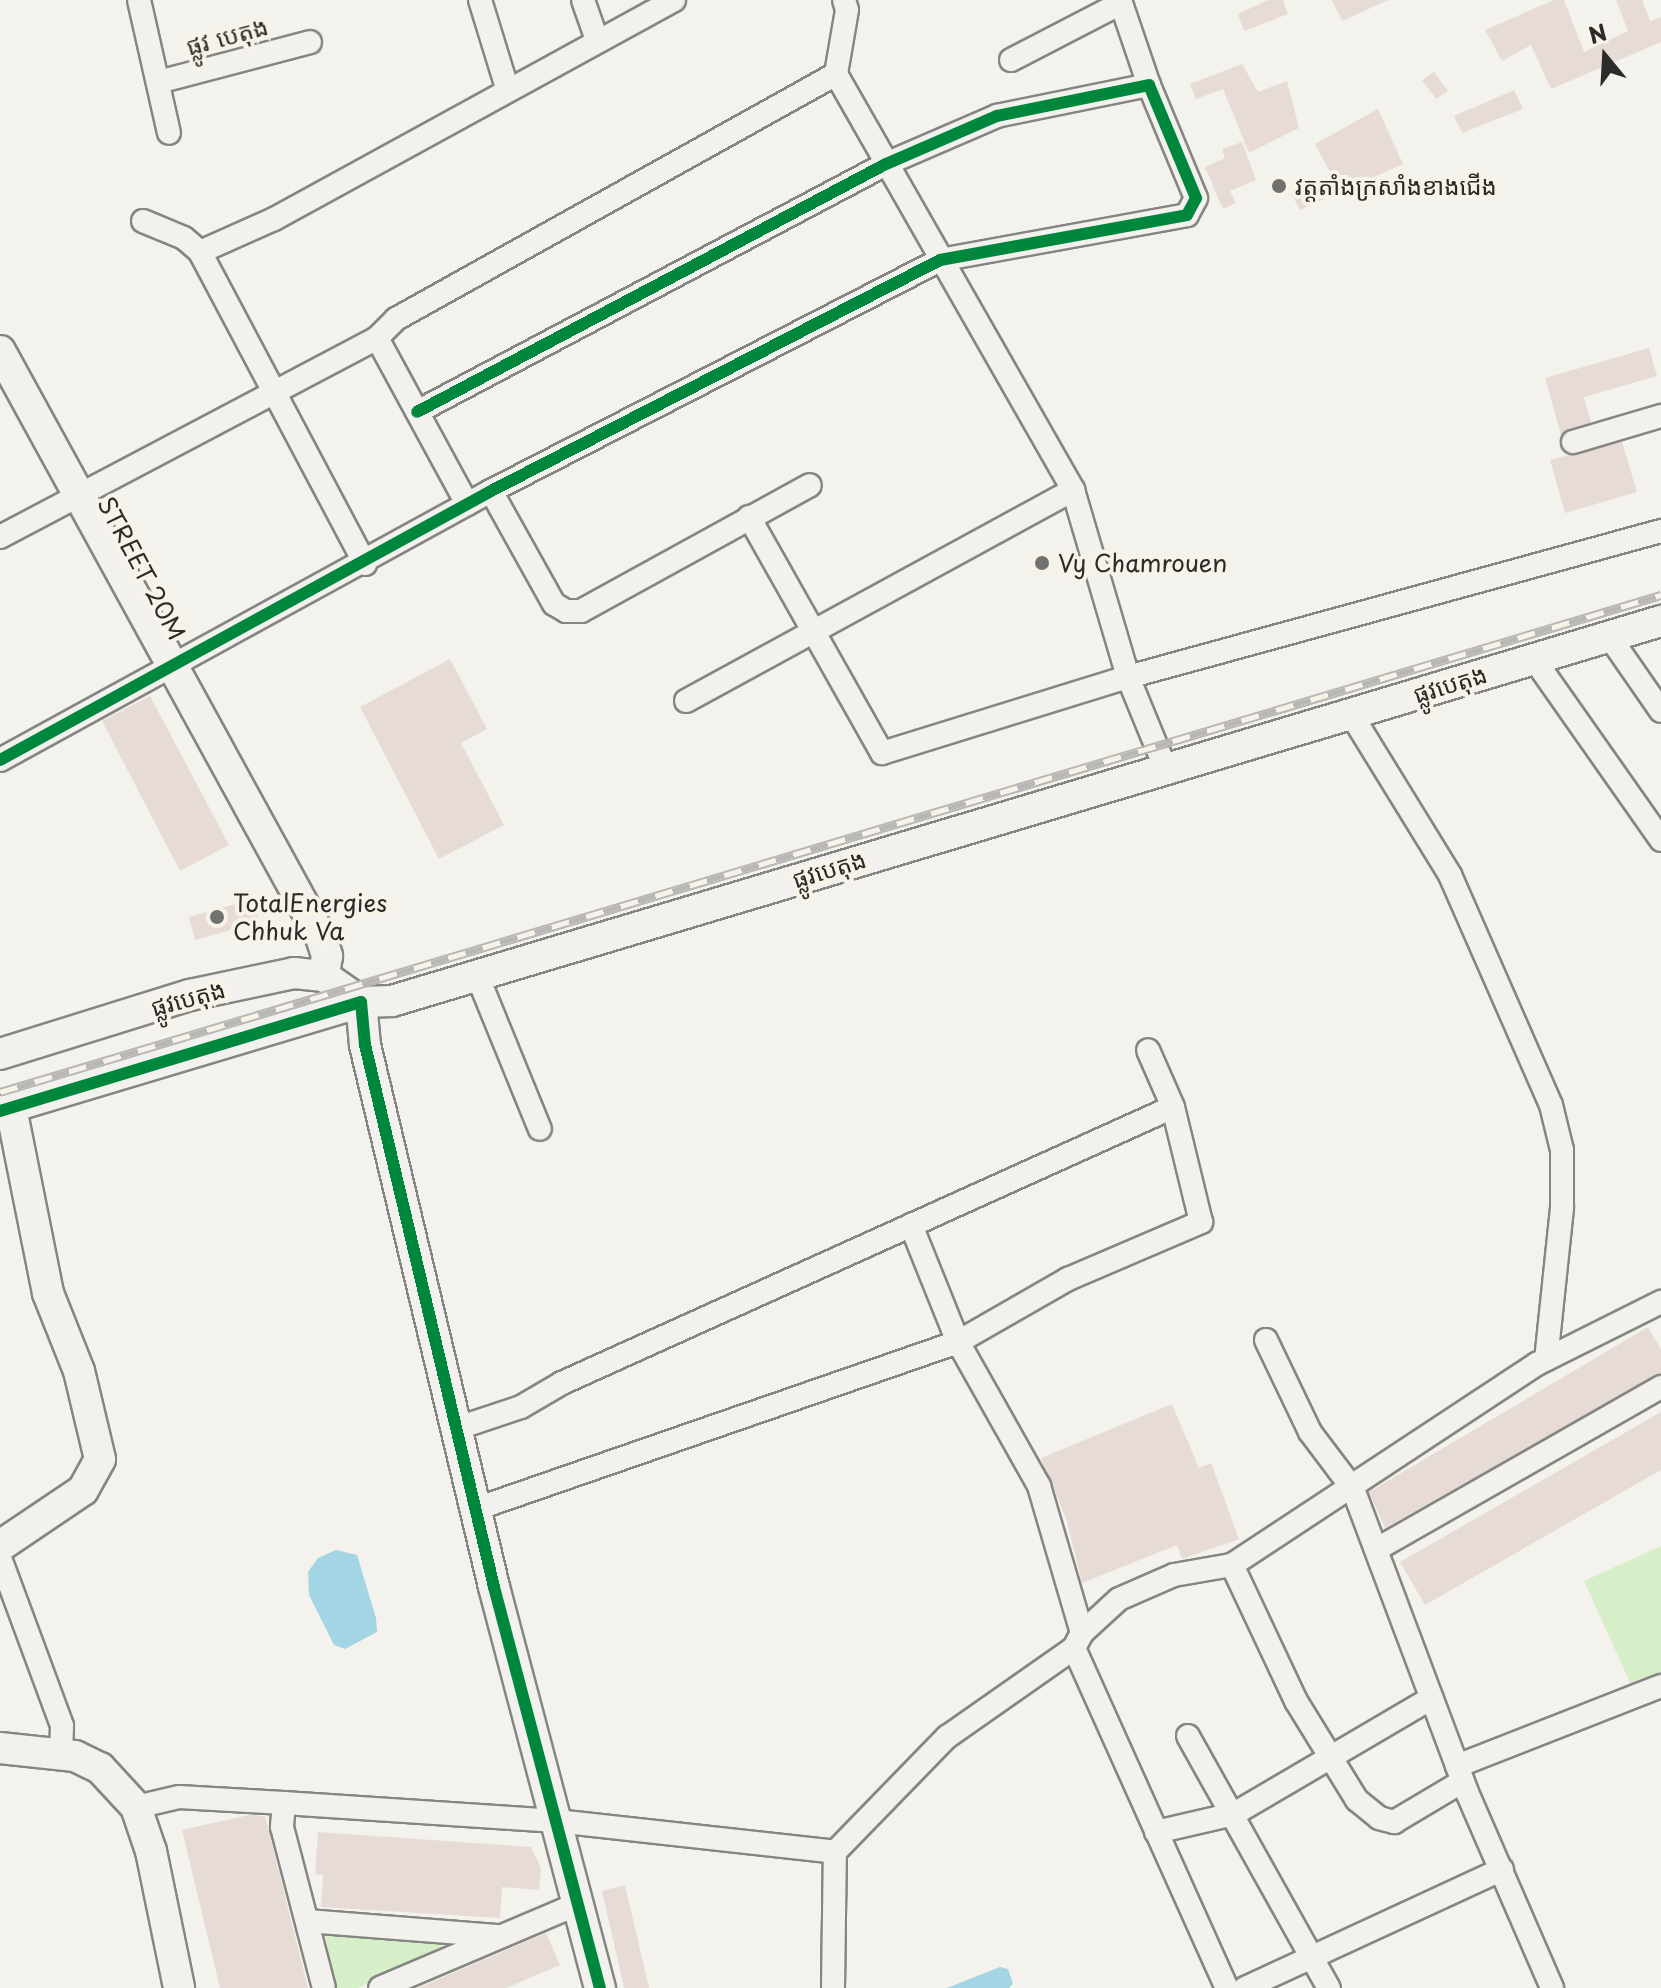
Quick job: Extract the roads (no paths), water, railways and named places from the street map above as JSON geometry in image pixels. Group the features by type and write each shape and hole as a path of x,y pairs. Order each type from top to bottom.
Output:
{"street":[{"path":"139,0 169,133"},
{"path":"480,0 507,88"},
{"path":"583,0 597,40"},
{"path":"200,252 274,219 507,88 674,0"},
{"path":"844,0 847,10 836,74 884,165 1073,490 1128,677 1165,767"},
{"path":"0,760 365,564 491,491 940,260 1187,215 1196,198 1149,85 1121,2 1011,60"},
{"name":"ផ្លូវ បេតុង","path":"158,82 310,42"},
{"path":"0,537 377,338 396,319 836,74"},
{"path":"417,412 884,165 997,116 1149,85"},
{"path":"143,221 184,238 200,252 365,564"},
{"path":"377,338 467,504"},
{"name":"STREET 20M","path":"0,351 321,937 327,956 324,976"},
{"path":"1573,442 1661,416"},
{"path":"491,491 554,604 566,611 581,611 810,485"},
{"path":"686,701 1073,490"},
{"path":"749,517 882,753 1128,677 1661,531"},
{"name":"ផ្លូវបេតុង","path":"6,1109 361,1002 392,1001 1165,767 1661,621"},
{"path":"1609,636 1661,711"},
{"path":"1534,659 1661,840"},
{"path":"1351,714 1450,875 1551,1105 1562,1150 1562,1208 1546,1359"},
{"name":"ផ្លូវបេតុង","path":"0,1054 190,995 294,973 324,976"},
{"path":"477,975 540,1129"},
{"path":"324,976 361,1002 365,1045 476,1509 600,1988"},
{"path":"476,1509 958,1342 1068,1279 1201,1222 1173,1107 1148,1050"},
{"path":"458,1428 521,1407 562,1383 1173,1107"},
{"path":"0,1546 83,1490 100,1459 79,1371 48,1293 6,1109"},
{"path":"911,1225 958,1342 1039,1486 1078,1640 1156,1832 1227,1988"},
{"path":"833,1988 835,1852 947,1737 1078,1640 1119,1599 1174,1575 1232,1565 1353,1489 1376,1469 1546,1359 1658,1310"},
{"path":"1266,1340 1310,1432 1353,1489 1460,1773 1552,1988"},
{"path":"1377,1549 1661,1387"},
{"path":"0,1558 62,1726 61,1750"},
{"path":"1232,1565 1329,1761 1357,1800 1379,1818 1394,1822 1460,1773 1661,1686"},
{"path":"1156,1832 1234,1814 1432,1698"},
{"path":"1188,1736 1329,1988"},
{"path":"0,1748 61,1750 100,1768 136,1807 151,1851 179,1988"},
{"path":"136,1807 179,1797 284,1803 556,1821 835,1852"},
{"path":"284,1803 282,1827 324,1988"},
{"path":"1245,1988 1502,1869"},
{"path":"380,1988 578,1904"},
{"path":"307,1921 501,1937"}],"water":[{"path":"336,1550 357,1555 376,1618 377,1632 345,1649 334,1645 309,1595 308,1572 318,1558"},
{"path":"1000,1967 1008,1969 1013,1984 1009,1988 947,1988"}],"railway":[{"path":"0,1092 1661,595"}],"place":[{"name":"វត្តតាំងក្រសាំងខាងជើង","path":"1279,186"},
{"name":"Vy Chamrouen","path":"1042,563"},
{"name":"TotalEnergies Chhuk Va","path":"217,917"}]}
